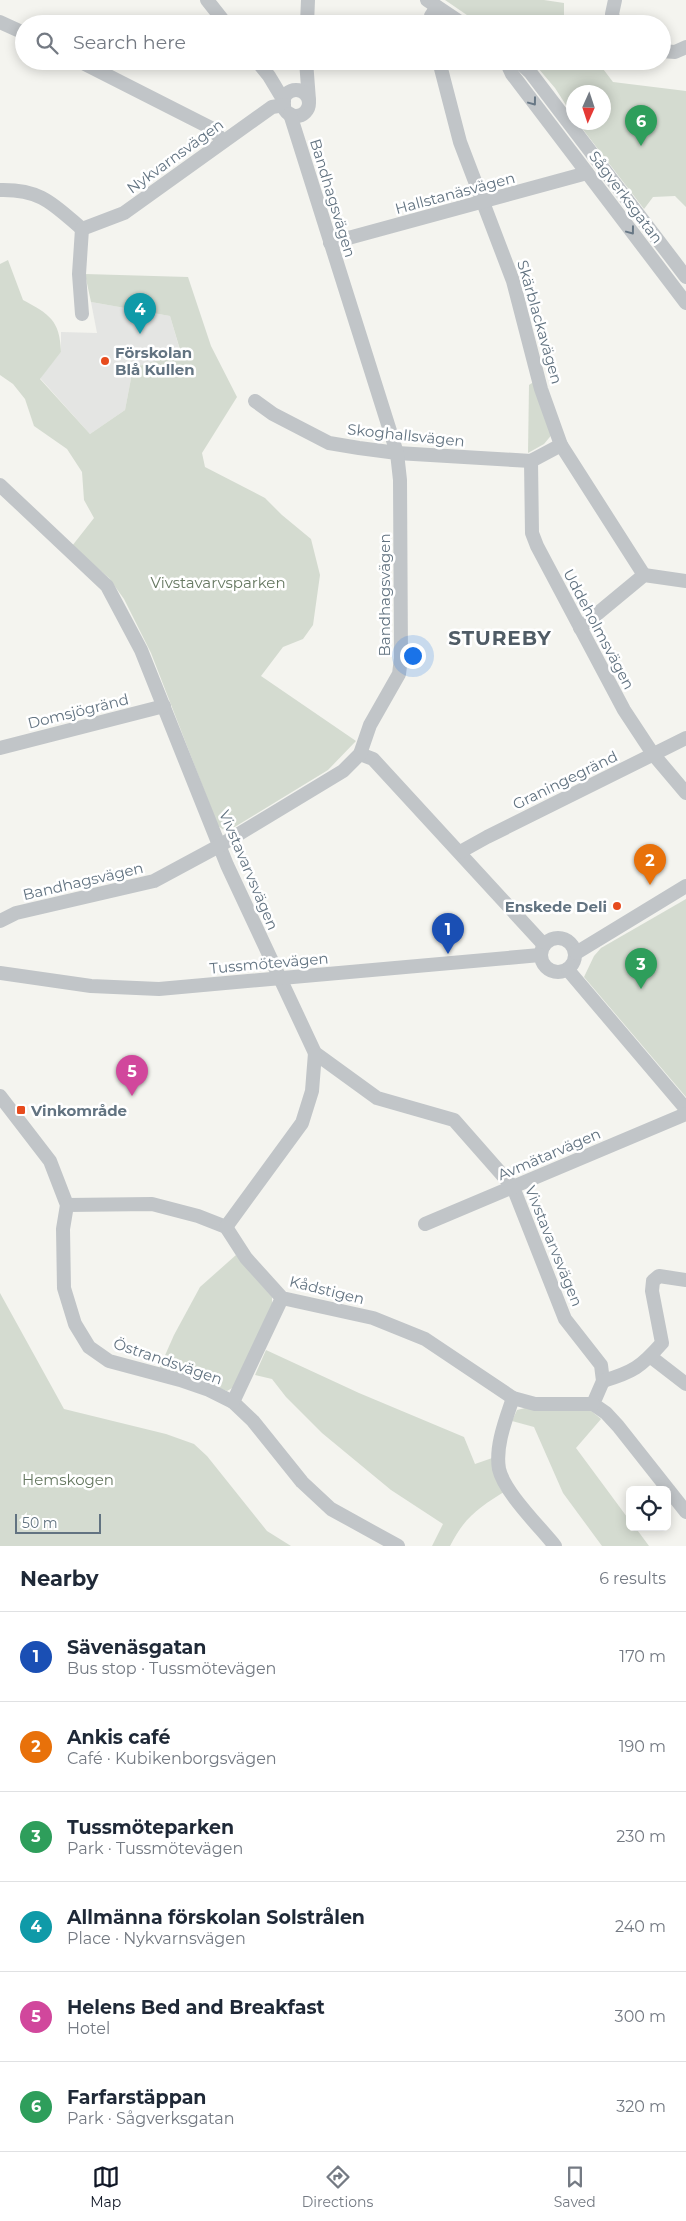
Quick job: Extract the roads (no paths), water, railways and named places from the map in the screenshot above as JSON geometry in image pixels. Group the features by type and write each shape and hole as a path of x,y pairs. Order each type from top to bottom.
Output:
{"street":[{"path":"207,0 219,15"},
{"path":"308,0 308,15"},
{"path":"612,15 615,0"},
{"path":"432,3 450,15"},
{"path":"0,22 15,30"},
{"path":"671,52 686,47"},
{"path":"97,70 213,129 222,141"},
{"path":"264,70 294,102"},
{"name":"Bandhagsvägen","path":"1,918 73,899 154,881 219,846 343,771 360,754 370,725 399,674 401,658 400,480 397,453 295,130 294,102 304,70"},
{"name":"Skärblackavägen","path":"440,70 460,142 513,281 541,390 561,445 644,576"},
{"name":"Sågverksgatan","path":"510,70 686,303"},
{"name":"Sågverksgatan","path":"528,70 686,277"},
{"name":"Nykvarnsvägen","path":"82,229 124,213 272,107 294,102"},
{"name":"Hallstanäsvägen","path":"330,243 587,173"},
{"path":"0,190 16,190 36,194 82,229 79,274 82,314"},
{"name":"Skoghallsvägen","path":"255,401 273,414 329,443 397,453 531,462"},
{"path":"531,462 561,445"},
{"name":"Uddeholmsvägen","path":"531,462 532,533 624,710 653,754 686,793"},
{"name":"Vivstavarvsvägen","path":"0,485 107,586 141,650 219,846 315,1053 377,1098 454,1120 514,1187 565,1319 601,1365 603,1381"},
{"path":"580,628 644,576 686,580"},
{"name":"Domsjögränd","path":"0,748 164,706"},
{"name":"Graningegränd","path":"460,852 486,837 686,738"},
{"path":"360,754 373,759 460,852 542,950 543,965 548,970 556,973 568,970 573,965 576,953 686,886"},
{"path":"542,950 554,938 569,942 576,953"},
{"name":"Tussmötevägen","path":"0,973 122,988 159,989 280,979 542,950"},
{"path":"568,970 686,1109"},
{"path":"0,1096 50,1161 67,1205 163,1205 226,1227 302,1123 312,1091 315,1053"},
{"name":"Avmätarvägen","path":"425,1224 686,1114"},
{"name":"Östrandsvägen","path":"67,1205 63,1229 64,1288 75,1324 90,1348 110,1360 180,1380 209,1390 234,1402 253,1421 302,1482 331,1509 398,1546"},
{"name":"Kådstigen","path":"226,1227 246,1258 282,1298 373,1318 425,1339 513,1398 534,1404 593,1404"},
{"path":"686,1280 659,1276 654,1281 652,1291 662,1343 652,1357 633,1372 603,1381 593,1404 606,1412 686,1512"},
{"path":"234,1402 282,1298"},
{"path":"652,1357 686,1384"},
{"path":"513,1398 504,1424 498,1460 500,1471 510,1490 555,1546"}],"place":[{"name":"Farfarstäppan","path":"641,146"},
{"name":"Allmänna förskolan Solstrålen","path":"140,334"},
{"name":"Förskolan Blå Kullen","path":"105,361"},
{"name":"Ankis café","path":"650,885"},
{"name":"Enskede Deli","path":"617,906"},
{"name":"Sävenäsgatan","path":"448,954"},
{"name":"Tussmöteparken","path":"641,989"},
{"name":"Helens Bed and Breakfast","path":"132,1096"},
{"name":"Vinkområde","path":"21,1110"}],"district":[{"name":"STUREBY","path":"500,638"}],"park label":[{"name":"Vivstavarvsparken","path":"218,582"},
{"name":"Hemskogen","path":"68,1479"}]}
